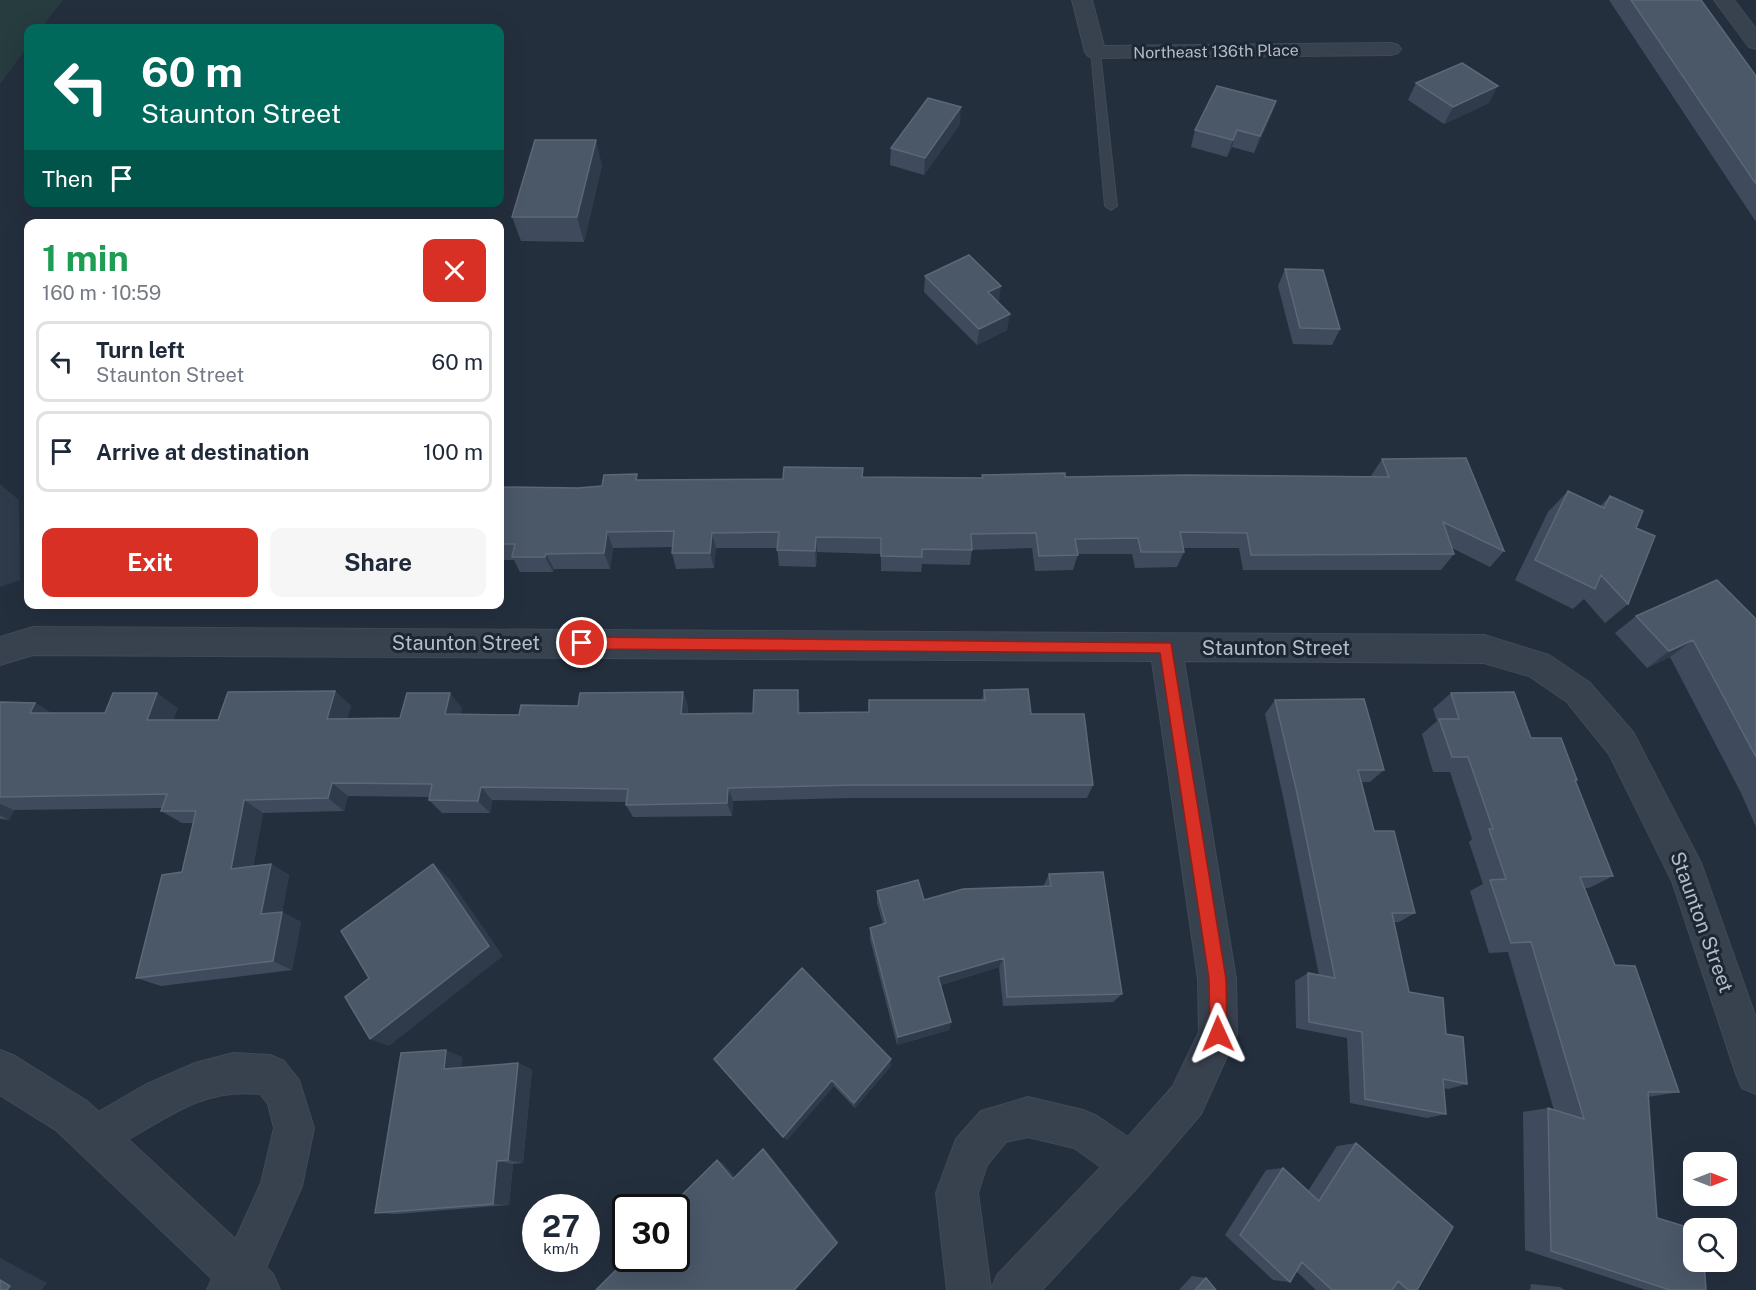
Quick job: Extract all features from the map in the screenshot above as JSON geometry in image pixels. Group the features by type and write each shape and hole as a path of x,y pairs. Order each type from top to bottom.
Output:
{"street":[{"path":"1082,0 1095,52"},
{"path":"1724,0 1756,43"},
{"name":"Northeast 136th Place","path":"1095,52 1391,49"},
{"name":"Staunton Street","path":"0,651 33,641 1484,649 1538,665 1578,692 1621,743 1688,874 1756,1074"},
{"path":"1012,1290 1132,1164 1187,1100 1218,1034 1217,979 1166,647"},
{"path":"0,1071 72,1116 95,1136 243,1284 281,1186 294,1128 285,1094 270,1075 229,1073 198,1082 146,1106 95,1136"},
{"path":"969,1290 957,1193 970,1154 995,1125 1028,1117 1083,1130 1132,1164"}],"lane":[{"path":"1095,52 1111,206"}],"green space":[{"path":"0,0 63,0 44,24 24,24 24,51 0,84"}],"building":[{"path":"1631,0 1701,0 1756,76 1756,184"},
{"path":"1462,63 1498,86 1453,107 1416,83"},
{"path":"1217,86 1276,101 1260,136 1237,130 1233,140 1195,130"},
{"path":"928,98 961,107 925,158 891,148"},
{"path":"535,140 596,140 577,217 512,217"},
{"path":"969,255 1001,286 988,292 1010,314 979,329 925,276"},
{"path":"1285,269 1323,270 1340,329 1300,328"},
{"path":"1466,458 1504,551 1443,522 1454,554 1251,555 1247,533 1180,532 1184,552 1141,552 1138,538 1075,539 1078,555 1039,556 1036,533 971,534 972,550 922,549 922,557 881,556 881,538 816,537 815,551 777,550 779,532 712,533 710,553 672,553 674,531 607,532 604,553 512,557 515,544 504,544 504,487 602,486 604,475 637,474 636,480 783,479 784,467 863,468 862,477 983,478 982,475 1065,473 1065,477 1185,475 1389,477 1382,459"},
{"path":"1568,491 1604,508 1610,496 1643,511 1636,528 1655,536 1628,604 1601,575 1595,589 1535,560"},
{"path":"1717,580 1756,619 1756,757 1693,640 1669,651 1636,616"},
{"path":"1028,689 1031,714 1084,714 1093,785 851,785 728,788 727,803 626,805 628,789 481,787 478,801 429,800 432,784 332,783 328,798 244,800 231,869 271,864 261,914 282,912 273,961 136,978 162,875 182,872 196,811 161,811 167,794 0,797 0,702 35,703 30,713 105,713 113,693 157,693 147,720 218,720 228,692 335,691 327,719 400,718 407,693 450,693 445,714 519,715 521,705 578,706 580,693 683,692 681,714 753,713 754,690 798,690 798,713 869,712 869,700 985,700 984,690"},
{"path":"1514,692 1531,738 1561,738 1613,876 1580,877 1615,965 1635,966 1679,1092 1648,1092 1657,1218 1683,1226 1683,1272 1705,1272 1706,1290 1670,1290 1551,1251 1548,1108 1584,1119 1531,942 1511,943 1490,880 1506,879 1489,829 1493,829 1468,757 1452,757 1439,719 1459,719 1451,693"},
{"path":"1364,699 1384,770 1358,770 1374,831 1394,831 1415,913 1392,913 1409,992 1443,998 1446,1034 1463,1037 1467,1084 1443,1079 1446,1114 1365,1099 1362,1032 1309,1022 1308,973 1335,978 1297,793 1275,700"},
{"path":"433,864 489,946 370,1039 345,997 369,978 341,931"},
{"path":"1103,872 1122,994 1007,997 1004,958 938,977 951,1022 898,1037 870,928 886,923 877,891 918,880 924,900 963,889 1051,886 1049,874"},
{"path":"802,968 891,1059 854,1103 832,1080 783,1137 714,1059"},
{"path":"446,1050 444,1069 518,1063 508,1160 497,1161 493,1204 375,1213 401,1053"},
{"path":"1356,1143 1453,1227 1417,1290 1408,1290 1398,1281 1392,1290 1332,1290 1302,1262 1290,1282 1240,1235 1283,1168 1319,1201"},
{"path":"763,1149 837,1243 794,1290 596,1290 614,1272 690,1272 690,1194 683,1194 717,1160 733,1179"},
{"path":"1206,1278 1216,1290 1195,1290"},
{"path":"0,1280 10,1286 7,1290 0,1290"}],"route":[{"path":"582,643 1166,647 1217,979 1218,1034"}]}
